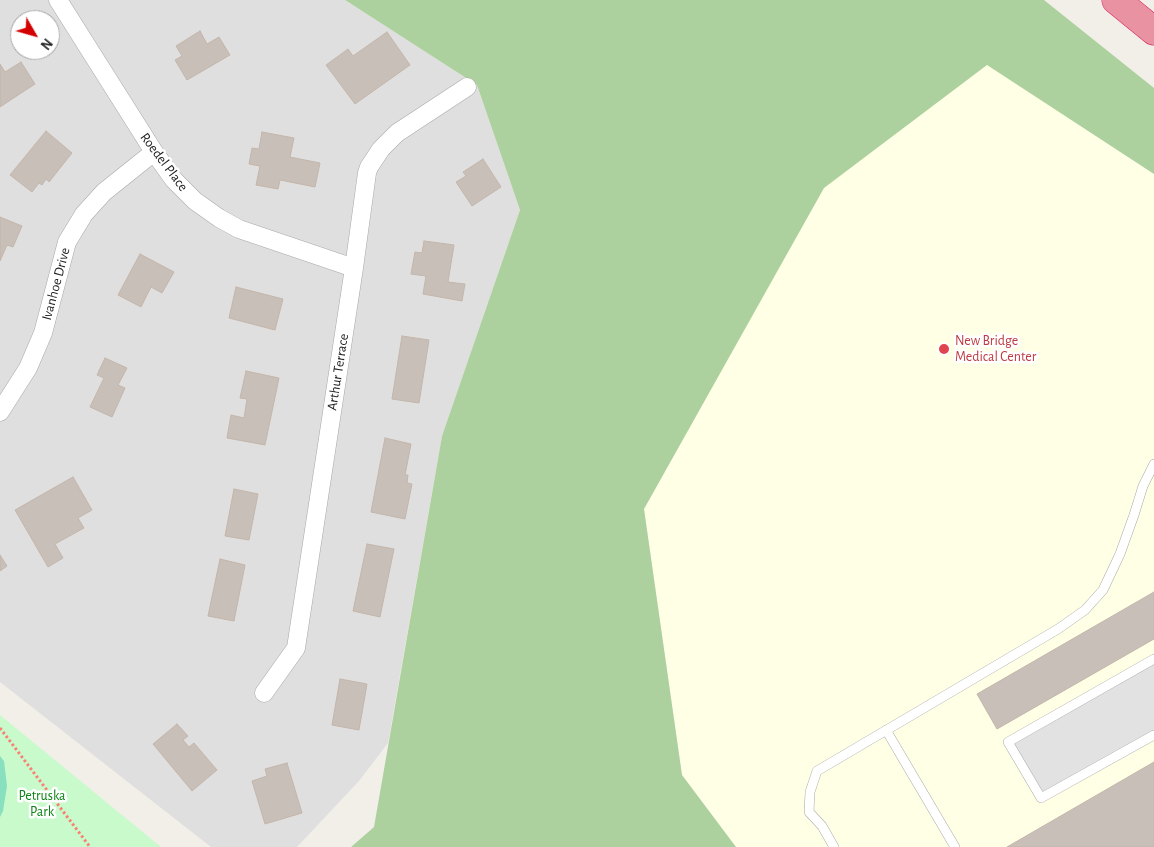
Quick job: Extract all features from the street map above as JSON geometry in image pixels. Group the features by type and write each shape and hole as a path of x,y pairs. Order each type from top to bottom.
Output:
{"highway":[{"path":"1116,0 1154,32"}],"street":[{"name":"Roedel Place","path":"58,0 154,152 174,180 195,201 239,229 354,268"},
{"name":"Arthur Terrace","path":"264,693 296,648 369,167 381,149 397,133 467,87"},
{"name":"Ivanhoe Drive","path":"0,412 28,368 43,333 67,242 84,214 104,192 154,152"}],"lane":[{"path":"834,847 822,826 809,812 810,792 817,771 1058,629 1085,610 1103,590 1120,554 1143,486 1154,464"},
{"path":"1154,659 1008,742 1041,798 1154,734"},
{"path":"886,730 955,847"}],"path":[{"path":"0,728 90,847"}],"shaded area":[{"path":"0,0 345,0 477,85 520,210 442,436 388,743 359,781 297,847 211,847 0,682"},
{"name":"New Bridge Medical Center","path":"987,64 1154,174 1154,847 736,847 682,775 644,509 823,188"},
{"path":"1154,659 1154,735 1041,798 1008,742"}],"green space":[{"path":"345,0 1044,0 1154,88 1154,174 987,65 824,188 644,509 682,775 736,847 351,847 374,827 442,436 520,210 477,85"},
{"name":"Petruska Park","path":"0,715 161,847 0,847"},
{"path":"0,756 4,761 7,786 3,811 0,817"}],"building":[{"path":"200,31 207,44 219,37 230,55 187,80 175,60 182,56 176,46"},
{"path":"387,32 410,65 355,104 326,65 348,49 353,56"},
{"path":"21,62 35,84 0,107 0,64 5,72"},
{"path":"46,131 72,153 49,182 46,179 42,185 39,183 32,192 10,175"},
{"path":"262,132 294,138 290,157 320,163 315,187 280,180 278,189 256,185 260,166 249,164 252,148 259,149"},
{"path":"483,159 501,187 472,206 456,182 466,176 463,172"},
{"path":"0,217 22,226 13,247 7,245 0,261"},
{"path":"424,241 454,245 448,282 465,284 462,301 423,294 426,276 411,274 415,252 422,253"},
{"path":"140,254 174,272 162,293 151,287 141,307 118,295"},
{"path":"236,287 283,299 275,330 229,318"},
{"path":"402,336 429,340 419,403 392,399"},
{"path":"105,358 127,368 118,385 125,388 112,417 90,407 104,378 97,375"},
{"path":"246,371 279,378 265,445 227,438 231,415 244,418 247,399 240,398"},
{"path":"385,438 411,444 405,475 408,475 407,483 412,484 405,519 371,512"},
{"path":"73,477 92,510 78,518 84,528 55,544 63,558 48,567 15,510"},
{"path":"234,489 258,494 249,540 225,536"},
{"path":"367,544 394,549 380,617 353,611"},
{"path":"0,555 7,566 0,571"},
{"path":"220,559 245,565 234,621 208,616"},
{"path":"1154,592 1154,639 997,729 977,694"},
{"path":"340,679 367,684 359,730 332,725"},
{"path":"177,724 188,736 183,740 189,747 194,743 217,770 192,791 153,744"},
{"path":"1154,762 1154,847 1007,847"},
{"path":"287,763 302,813 265,824 252,781 267,776 265,769"}],"place":[{"name":"New Bridge Medical Center","path":"944,349"}]}
